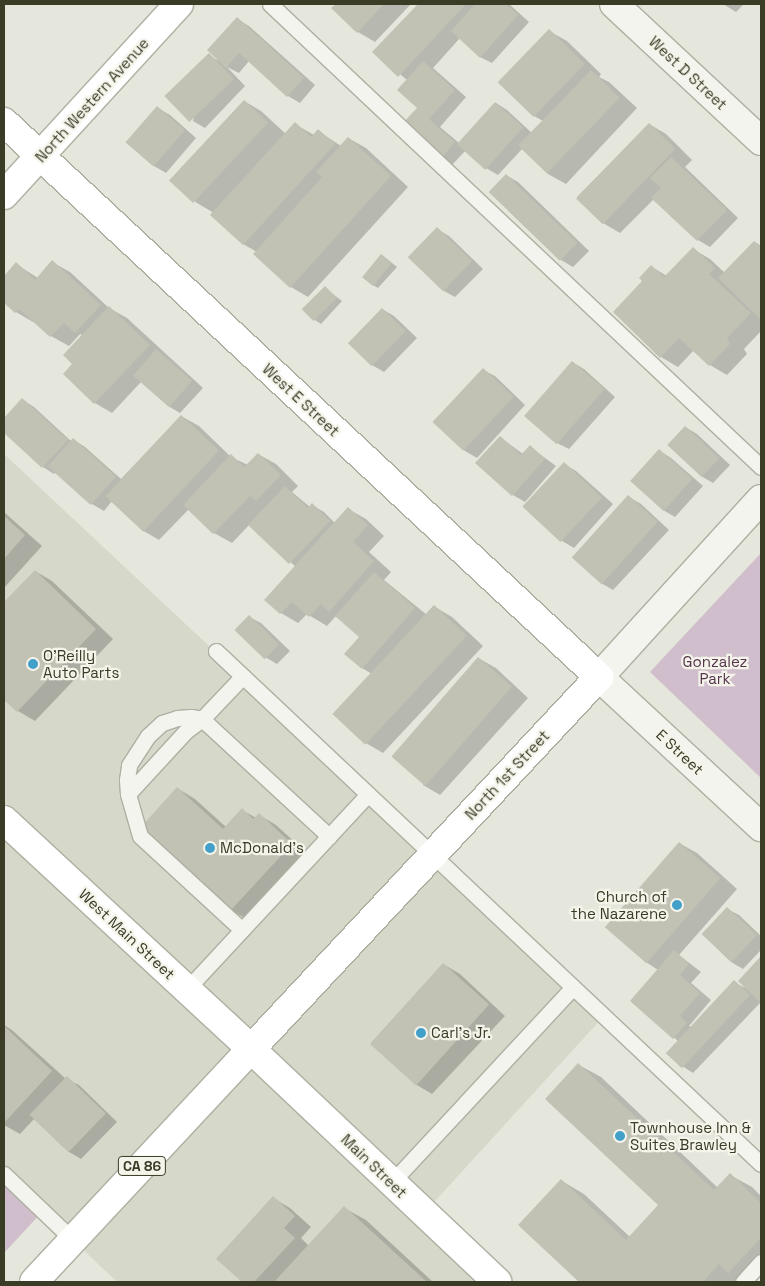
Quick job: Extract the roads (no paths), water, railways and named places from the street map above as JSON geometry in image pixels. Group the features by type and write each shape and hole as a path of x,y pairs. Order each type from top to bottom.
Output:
{"main road":[{"name":"North Western Avenue","path":"4,195 179,4"},
{"name":"West E Street","path":"4,122 599,677"},
{"name":"North 1st Street","path":"251,1049 599,677"},
{"name":"West Main Street","path":"4,820 251,1049"},
{"name":"Main Street","path":"251,1049 497,1282"},
{"name":"CA 86","path":"34,1282 251,1049"}],"street":[{"name":"West D Street","path":"614,4 761,141"},
{"name":"North 1st Street","path":"599,677 761,500"},
{"name":"E Street","path":"599,677 761,827"}],"lane":[{"path":"270,4 761,467"},
{"path":"216,651 761,1164"},
{"path":"128,794 186,731 202,719 243,676"},
{"path":"241,930 140,836 128,794 128,765 148,736 162,723 177,718 191,716 202,719 328,836"},
{"path":"187,989 368,794"},
{"path":"391,1182 573,987"},
{"path":"4,1174 73,1240"},
{"path":"743,1282 761,1262"}],"place":[{"name":"O'Reilly Auto Parts","path":"33,664"},
{"name":"McDonald's","path":"210,848"},
{"name":"Church of the Nazarene","path":"677,905"},
{"name":"Carl's Jr.","path":"421,1033"},
{"name":"Townhouse Inn & Suites Brawley","path":"620,1136"}],"park label":[{"name":"Gonzalez Park","path":"715,670"}]}
